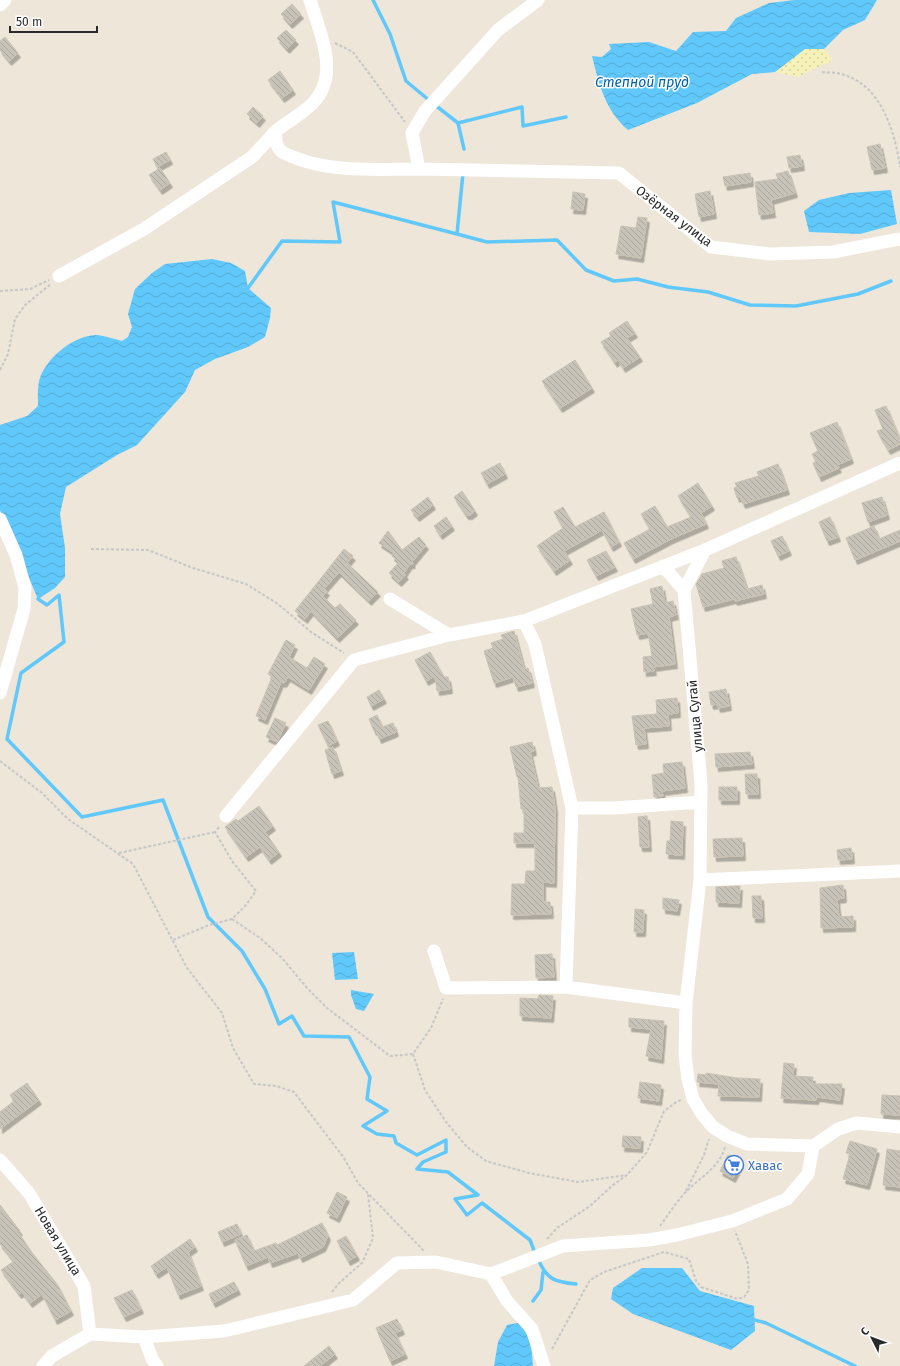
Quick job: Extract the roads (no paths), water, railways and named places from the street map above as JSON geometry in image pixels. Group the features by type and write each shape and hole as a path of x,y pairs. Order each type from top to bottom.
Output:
{"street":[{"path":"0,5 5,0"},
{"path":"59,276 144,229 252,158 276,131 313,103 324,87 328,73 327,58 310,0"},
{"path":"276,131 277,145 282,152 304,161 324,166 349,168 419,169 412,133 425,111 498,30 538,0"},
{"path":"252,158 282,152"},
{"name":"Озёрная улица","path":"419,169 618,173 711,247 770,254 833,252 900,239"},
{"path":"226,816 354,660 449,635 524,621 705,550 900,463"},
{"path":"0,519 16,555 25,588 24,609 0,693"},
{"path":"663,566 684,590 705,550"},
{"name":"улица Сугай","path":"684,590 701,784 700,880 686,1003 685,1055 688,1079 693,1099 702,1114 713,1127 728,1136 747,1144 813,1146"},
{"path":"390,599 449,635"},
{"path":"524,621 535,644 572,808 566,987"},
{"path":"572,808 615,808 701,802"},
{"path":"700,880 900,871"},
{"path":"434,951 446,988 566,987 686,1003"},
{"path":"43,1366 52,1356 90,1334 144,1337 224,1331 353,1300 397,1263 436,1262 491,1274 562,1246 649,1240 677,1235 732,1221 787,1199 808,1174 813,1146 838,1129 857,1124 900,1127"},
{"name":"Новая улица","path":"0,1160 29,1193 84,1286 90,1334"},
{"path":"491,1274 507,1301 532,1329 543,1365"},
{"path":"144,1337 152,1359 157,1366"}],"water":[{"name":"Степной пруд","path":"794,0 877,0 865,20 843,30 824,49 805,49 775,72 752,74 697,103 628,130 620,122 608,105 597,77 592,56 602,57 611,49 609,44 649,42 676,51 693,32 726,31 736,18 769,3"},
{"path":"891,190 897,224 860,234 809,232 804,211 819,200 849,193"},
{"path":"212,259 231,263 245,271 248,288 271,308 265,337 248,347 215,359 195,370 185,392 137,445 117,455 66,487 60,514 65,548 65,577 55,588 38,599 0,510 0,425 27,416 38,406 38,386 41,375 50,360 72,342 80,338 97,335 122,341 128,337 132,327 128,314 135,289 152,273 165,264"},
{"path":"354,952 358,979 335,980 332,953"},
{"path":"351,990 374,994 364,1011 356,1009 351,995"},
{"path":"642,1268 682,1268 700,1291 754,1306 755,1331 731,1350 633,1314 611,1299 613,1288"},
{"path":"518,1323 526,1332 528,1337 533,1366 494,1366 498,1342 507,1325"}],"waterway":[{"path":"373,0 390,34 406,81 430,101"},
{"path":"435,105 458,123"},
{"path":"464,149 458,123 522,107 523,126 566,117"},
{"path":"245,286 248,288 282,241 340,242 333,202 457,234 463,173"},
{"path":"457,234 487,242 557,240 586,270 614,281 637,279 668,287 708,292 750,305 796,306 858,294 891,281"},
{"path":"40,595 38,599 47,605 59,595 64,642 21,673 7,739 82,817 163,800 208,917 242,951 265,989 279,1024 292,1016 304,1036 349,1037 370,1077 367,1099 387,1111 363,1126 377,1134 394,1136 396,1143 417,1155 446,1140 446,1152 423,1162 417,1169 448,1172 478,1195 455,1199 467,1215 482,1203 530,1240 535,1253"},
{"path":"538,1259 541,1266 552,1279 576,1284"},
{"path":"533,1301 541,1290 543,1272"},
{"path":"751,1319 766,1323 855,1366"}],"place":[{"name":"Хавас","path":"734,1165"}]}
